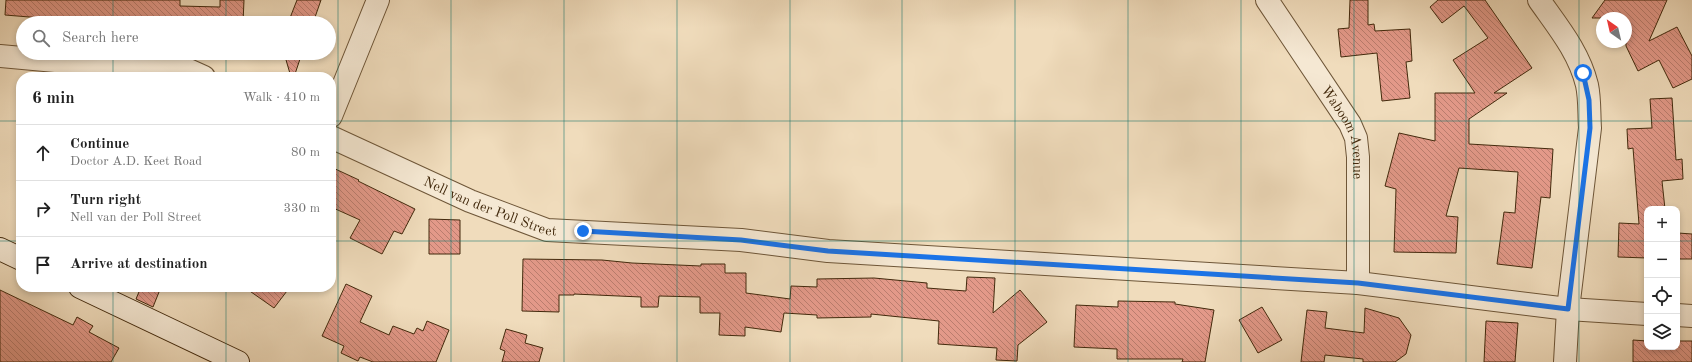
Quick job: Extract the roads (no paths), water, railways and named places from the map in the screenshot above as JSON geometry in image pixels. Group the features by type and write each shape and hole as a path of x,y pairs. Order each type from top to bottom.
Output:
{"street":[{"path":"336,104 378,0"},
{"name":"Waboom Avenue","path":"1267,0 1350,124 1356,138 1358,157 1358,283"},
{"path":"1538,0 1573,48 1579,60 1587,85 1589,100 1590,128 1568,309 1566,362"},
{"path":"0,56 16,57"},
{"path":"44,60 99,65 184,68 193,72"},
{"name":"Nell van der Poll Street","path":"336,139 470,201 546,230 741,240 828,251 1358,283 1568,309 1644,314"},
{"path":"0,249 16,257"},
{"path":"91,292 238,362"},
{"path":"1680,315 1692,316"}]}
